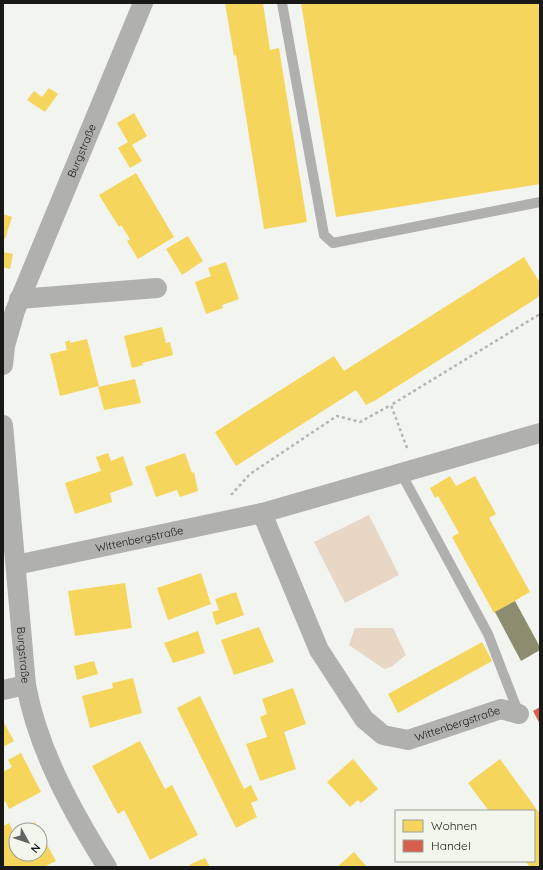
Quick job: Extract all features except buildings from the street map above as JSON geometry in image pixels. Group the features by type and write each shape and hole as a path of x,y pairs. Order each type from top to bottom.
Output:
{"street":[{"name":"Burgstraße","path":"4,352 12,306 143,3"},
{"path":"12,306 157,288"},
{"name":"Burgstraße","path":"3,425 26,685 35,726 53,769 107,867"},
{"name":"Wittenbergstraße","path":"16,565 262,513 540,433"},
{"name":"Wittenbergstraße","path":"262,513 319,650 364,719 383,734 408,740 501,709 519,714"},
{"path":"3,690 26,685"}],"lane":[{"path":"282,3 324,235 333,243 540,202"},
{"name":"Wittenbergstraße","path":"408,471 488,634 519,714"}],"path":[{"path":"231,496 250,474 337,416 360,422 540,314"},
{"path":"390,405 408,471"}],"shaded area":[{"path":"369,515 399,575 345,603 314,542"},
{"path":"355,628 393,628 406,655 391,667 384,669 349,645"}]}
